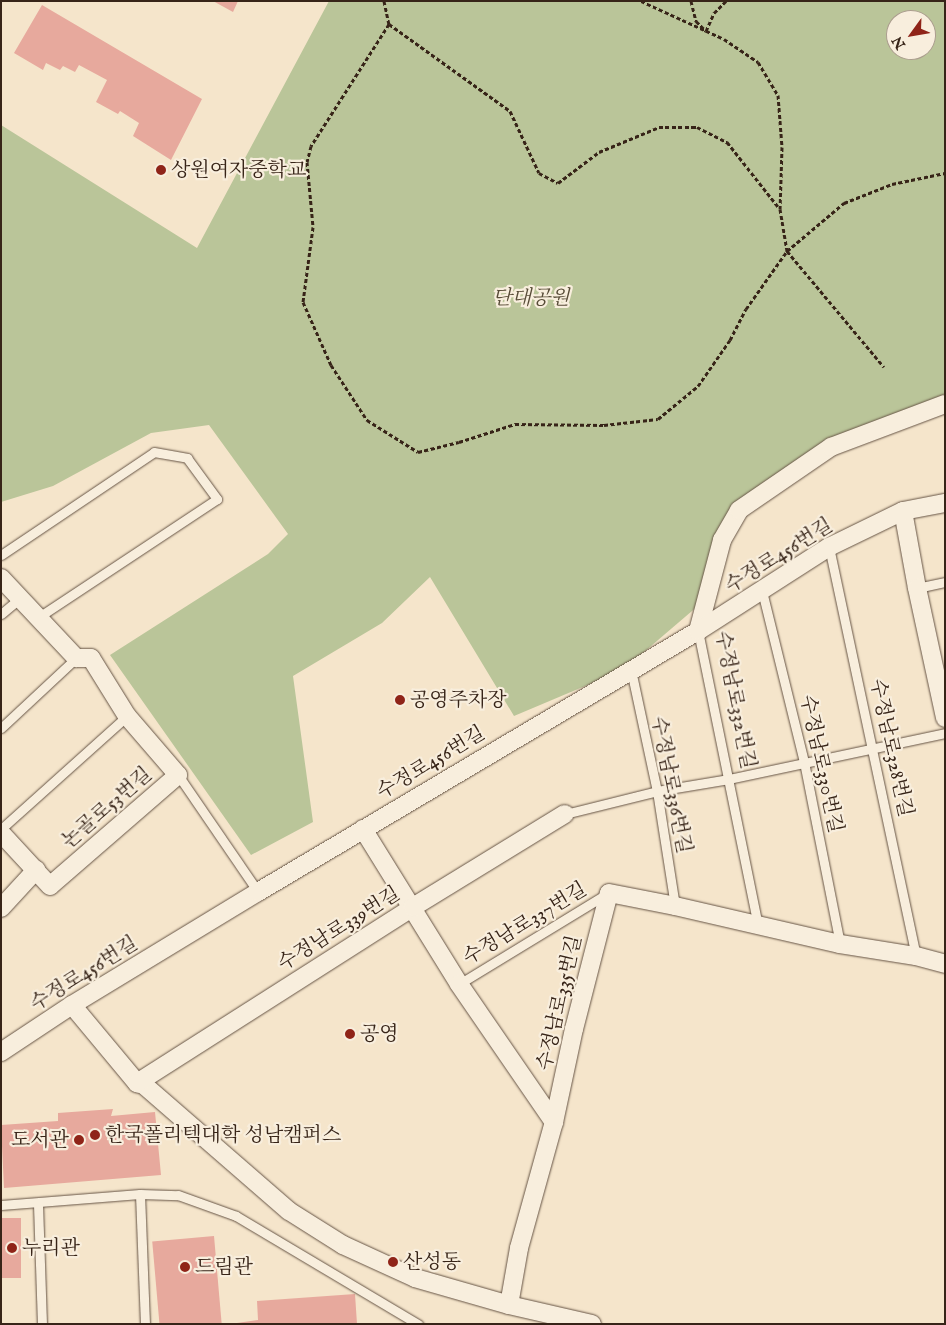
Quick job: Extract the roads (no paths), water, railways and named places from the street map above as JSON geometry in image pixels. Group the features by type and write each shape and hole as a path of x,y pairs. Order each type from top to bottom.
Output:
{"street":[{"name":"수정남로332번길","path":"698,631 722,540 739,510 831,447 945,404"},
{"name":"수정로456번길","path":"1,1052 72,1005 363,829 698,631 830,547 903,512 945,503"},
{"path":"903,512 917,588 939,660 945,718"},
{"name":"논골로53번길","path":"1,578 76,658 91,658 127,716 178,775 50,886 36,870"},
{"name":"수정남로339번길","path":"137,1083 413,907 565,814"},
{"name":"수정남로335번길","path":"363,829 459,984 554,1122"},
{"path":"1,833 36,870 1,908"},
{"path":"608,893 675,906 840,944 916,956 945,964"},
{"name":"수정남로335번길","path":"509,1305 519,1248 554,1122 574,1029 608,893"},
{"path":"72,1005 137,1083 144,1085 289,1211 343,1245 415,1278 509,1305 592,1324"}],"lane":[{"path":"1,555 154,452 187,458 216,499 38,618"},
{"name":"수정남로328번길","path":"830,547 874,747 916,956"},
{"path":"917,588 945,582"},
{"name":"수정남로330번길","path":"762,591 804,762 840,944"},
{"path":"1,614 20,598"},
{"name":"수정남로332번길","path":"698,631 758,926"},
{"path":"1,728 76,658"},
{"name":"수정남로336번길","path":"631,670 657,791 675,906"},
{"path":"1,829 127,716"},
{"path":"565,814 657,791 729,779 945,733"},
{"path":"178,775 258,892"},
{"name":"수정남로337번길","path":"459,984 608,893"},
{"path":"140,1194 145,1324"},
{"path":"1,1205 38,1204 140,1194 178,1195 236,1216 418,1324"},
{"path":"38,1204 42,1324"}],"place":[{"name":"상원여자중학교","path":"161,170"},
{"name":"공영주차장","path":"400,700"},
{"name":"공영","path":"350,1034"},
{"name":"한국폴리텍대학 성남캠퍼스","path":"95,1135"},
{"name":"도서관","path":"79,1140"},
{"name":"누리관","path":"12,1248"},
{"name":"산성동","path":"393,1262"},
{"name":"드림관","path":"185,1267"}],"park label":[{"name":"단대공원","path":"531,298"}]}
